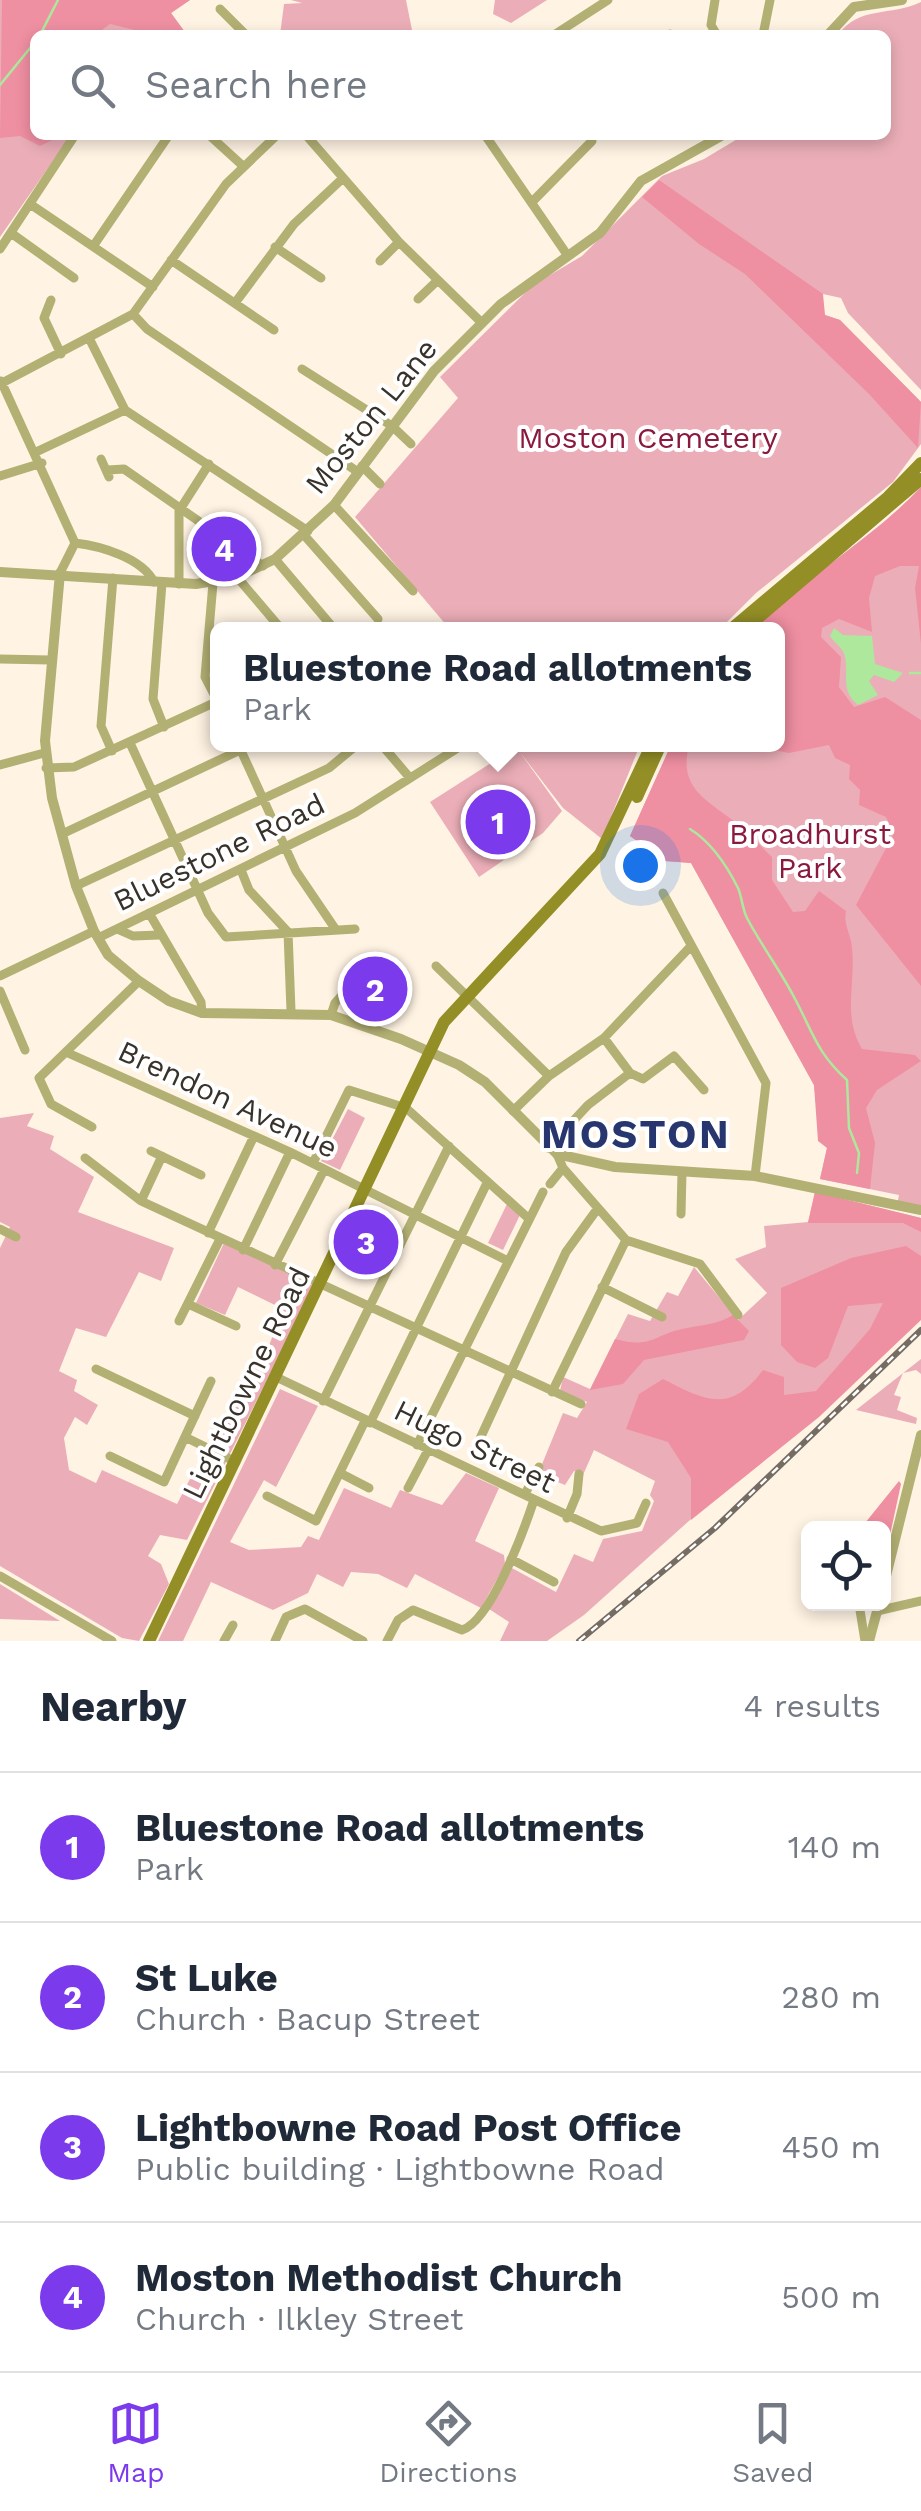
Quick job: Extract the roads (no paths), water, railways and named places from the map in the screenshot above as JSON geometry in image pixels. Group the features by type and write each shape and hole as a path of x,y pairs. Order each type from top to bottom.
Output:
{"main road":[{"path":"740,622 888,497 921,464"},
{"path":"753,622 921,479"},
{"name":"Lightbowne Road","path":"149,1641 437,1038 600,854 648,752"},
{"name":"Lightbowne Road","path":"471,1000 580,893 606,859 657,752"}],"street":[{"path":"566,30 608,0"},
{"path":"714,30 711,24 715,0"},
{"path":"764,30 770,0"},
{"path":"831,30 848,4 901,0"},
{"path":"220,9 241,30"},
{"path":"0,249 72,140"},
{"path":"94,246 166,140"},
{"path":"214,140 243,166"},
{"path":"272,140 243,166 133,314 90,340 1,381 42,463 75,543 60,573 44,753 76,886 108,955 169,1001 202,1013 331,1015 430,1051 485,1082 552,1151 626,1240 700,1264 738,1315"},
{"path":"310,140 398,242 482,323"},
{"path":"489,140 568,256"},
{"path":"697,140 703,148"},
{"name":"Moston Lane","path":"0,572 152,579 179,584 237,577 275,559 334,505 434,372 482,323 526,282 600,233 641,181 672,160 716,140"},
{"path":"532,202 592,141"},
{"path":"235,303 275,247 342,179"},
{"path":"30,204 153,287"},
{"path":"10,233 74,278"},
{"path":"380,261 398,242"},
{"path":"275,247 320,278"},
{"path":"171,260 274,330"},
{"path":"418,299 438,280"},
{"path":"51,300 44,318 61,354"},
{"path":"133,314 147,329 380,484"},
{"path":"90,340 125,410 306,534 378,618"},
{"path":"302,368 392,426 410,444"},
{"path":"36,452 125,410"},
{"path":"101,459 108,474 124,470 263,566"},
{"path":"0,476 42,463"},
{"path":"179,584 181,506 209,464"},
{"path":"334,505 413,590"},
{"path":"75,543 92,545 152,579 153,700 164,727"},
{"path":"275,559 328,622"},
{"path":"237,577 275,622"},
{"path":"112,750 101,726 113,578"},
{"path":"210,687 205,678 213,582"},
{"path":"0,659 50,660"},
{"path":"46,768 74,767 210,705"},
{"path":"130,742 208,913 226,937 356,929"},
{"path":"62,834 230,752"},
{"path":"241,752 286,849 336,930"},
{"path":"76,886 330,768 349,752"},
{"path":"388,752 410,778"},
{"name":"Bluestone Road","path":"0,976 117,929 286,849 410,778 444,752"},
{"path":"0,765 44,753"},
{"path":"241,870 249,890 288,932 291,1012"},
{"path":"663,893 766,1084 755,1176"},
{"path":"148,914 201,1002 202,1013"},
{"path":"117,929 133,936 159,935"},
{"path":"513,1112 549,1076 604,1038 691,946"},
{"path":"331,1015 335,1003 376,958"},
{"path":"436,966 549,1076"},
{"path":"92,1127 51,1104 39,1078 139,981"},
{"path":"0,992 26,1050"},
{"path":"604,1038 630,1073 643,1079 674,1056 704,1090"},
{"name":"Brendon Avenue","path":"68,1053 290,1152 506,1260"},
{"path":"552,1151 588,1106 630,1073"},
{"path":"313,1164 349,1090 406,1108 527,1217"},
{"path":"208,1233 254,1136"},
{"path":"324,1401 448,1146"},
{"path":"151,1151 201,1175"},
{"path":"552,1151 615,1166 755,1176 921,1210"},
{"path":"244,1250 290,1152"},
{"path":"141,1201 162,1156"},
{"path":"85,1158 141,1201 508,1374 581,1404"},
{"path":"417,1445 527,1217 563,1168"},
{"path":"275,1265 324,1170"},
{"path":"682,1172 682,1214"},
{"path":"267,1496 316,1521 487,1183"},
{"path":"478,1443 566,1252 598,1208"},
{"path":"0,1228 16,1237"},
{"path":"179,1321 220,1239"},
{"path":"552,1392 626,1240"},
{"path":"602,1287 662,1317"},
{"path":"188,1304 236,1326"},
{"path":"96,1369 195,1416"},
{"name":"Hugo Street","path":"276,1377 601,1531 618,1531 637,1523 646,1503"},
{"path":"110,1456 164,1482 211,1380"},
{"path":"891,1556 921,1435"},
{"path":"185,1437 236,1462"},
{"path":"408,1488 428,1450"},
{"path":"386,1641 398,1620 413,1610 467,1629 480,1618 511,1559 538,1467"},
{"path":"340,1472 368,1488"},
{"path":"567,1518 577,1494 578,1474"},
{"path":"511,1559 554,1582"},
{"path":"0,1576 112,1641"},
{"path":"891,1605 921,1601"},
{"path":"276,1641 282,1622 305,1609 363,1641"},
{"path":"861,1611 867,1641"},
{"path":"867,1641 877,1611"},
{"path":"224,1641 233,1625"}],"waterway":[{"path":"43,30 58,0"},
{"path":"0,85 30,48"},
{"path":"910,673 921,673"},
{"path":"690,829 712,848 729,871 747,918 816,1041 847,1080 849,1128 859,1153 857,1173"}],"railway":[{"path":"579,1641 715,1528 921,1330"}],"place":[{"name":"Moston Methodist Church","path":"224,549"},
{"name":"Bluestone Road allotments","path":"498,822"},
{"name":"St Luke","path":"375,989"},
{"name":"Lightbowne Road Post Office","path":"366,1242"}],"district":[{"name":"MOSTON","path":"636,1134"}],"park label":[{"name":"Moston Cemetery","path":"648,437"},
{"name":"Broadhurst Park","path":"810,850"}]}
